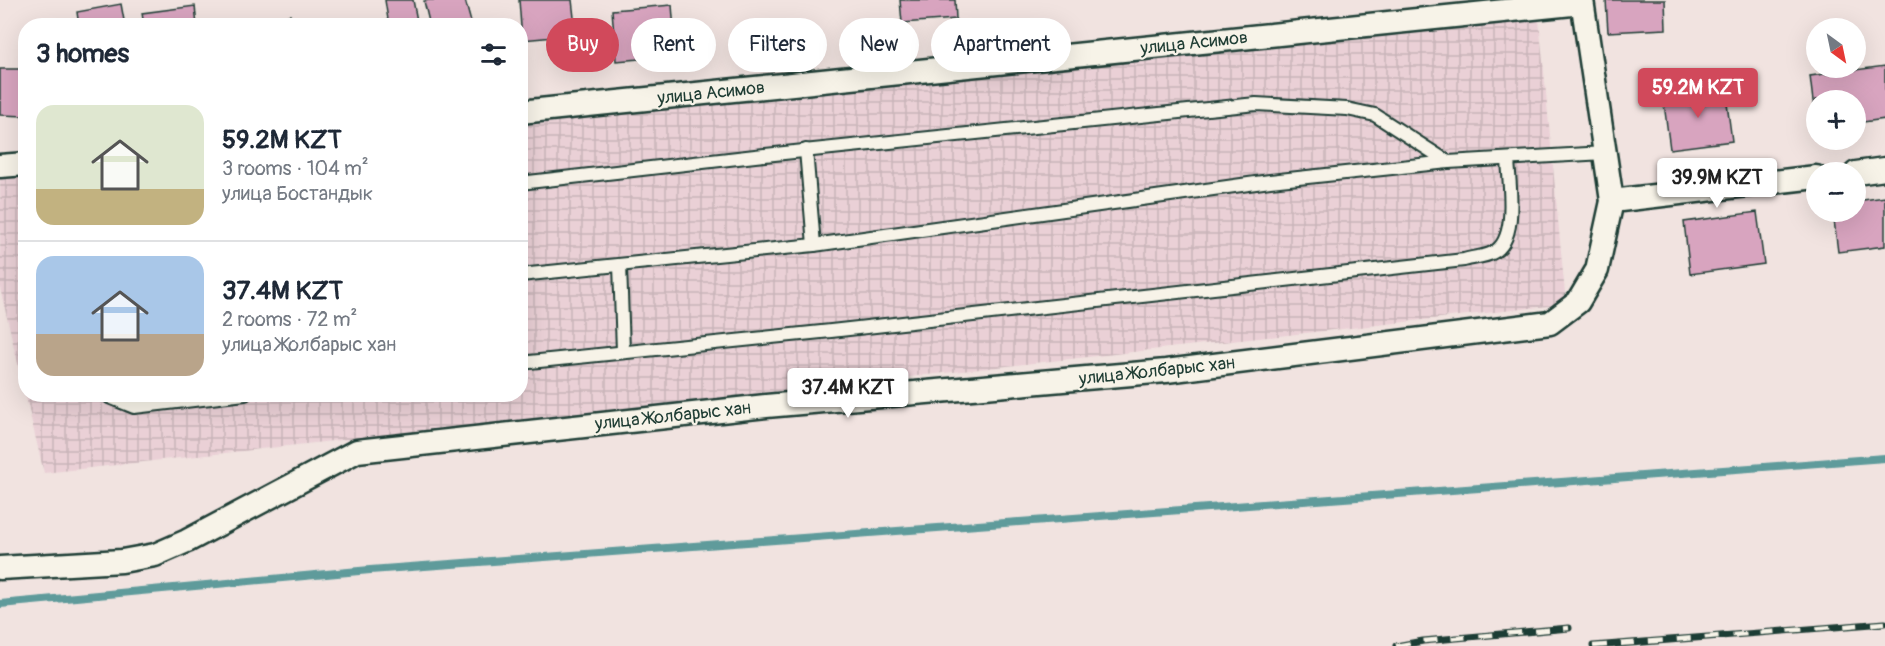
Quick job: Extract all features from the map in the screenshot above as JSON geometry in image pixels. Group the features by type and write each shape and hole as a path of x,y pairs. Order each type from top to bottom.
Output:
{"street":[{"name":"улица Асимов","path":"528,111 1582,1"},
{"path":"1582,1 1612,201 1806,178"},
{"path":"0,166 18,165"},
{"path":"1866,171 1885,169"},
{"name":"улица Жолбарыс хан","path":"0,568 122,561 156,555 187,541 357,451 766,406 1166,371 1550,323 1578,302 1597,270 1612,201"}],"lane":[{"path":"528,182 806,150 1256,104 1347,110 1375,115 1448,162"},
{"path":"806,150 814,244"},
{"path":"528,274 814,244 1270,181 1448,162 1605,153"},
{"path":"528,362 831,331 1464,260 1494,253 1508,238 1510,219 1508,159"},
{"path":"620,266 623,351"},
{"path":"122,402 135,407 177,402"}],"shaded area":[{"path":"1538,9 1566,304 44,473 27,402 528,402 528,118 956,72 1071,72 1071,60"},
{"path":"18,173 18,364 0,288 0,175"}],"building":[{"path":"385,0 413,0 416,18 388,18"},
{"path":"465,0 470,18 428,18 424,1"},
{"path":"519,0 572,0 574,18 546,18 546,38 528,39 528,18 520,18"},
{"path":"900,0 955,0 956,18 931,18 931,21 919,22 919,18 902,18"},
{"path":"1606,0 1665,0 1666,29 1608,32"},
{"path":"121,4 124,18 78,18 77,12"},
{"path":"672,5 673,18 631,18 631,60 619,61 619,18 613,18 612,10"},
{"path":"195,6 196,18 143,18 142,13"},
{"path":"1885,66 1885,119 1866,122 1866,90 1812,90 1810,78 1866,78 1866,69"},
{"path":"0,69 18,69 18,116 0,115"},
{"path":"1725,88 1732,141 1670,149 1663,96"},
{"path":"1885,197 1885,246 1838,252 1834,222 1866,222 1866,200"},
{"path":"1757,212 1764,264 1690,274 1684,222"}],"waterway":[{"path":"0,604 370,570 1885,458"}],"railway":[{"path":"1593,646 1885,623"},
{"path":"1396,646 1423,641 1569,628"}]}
